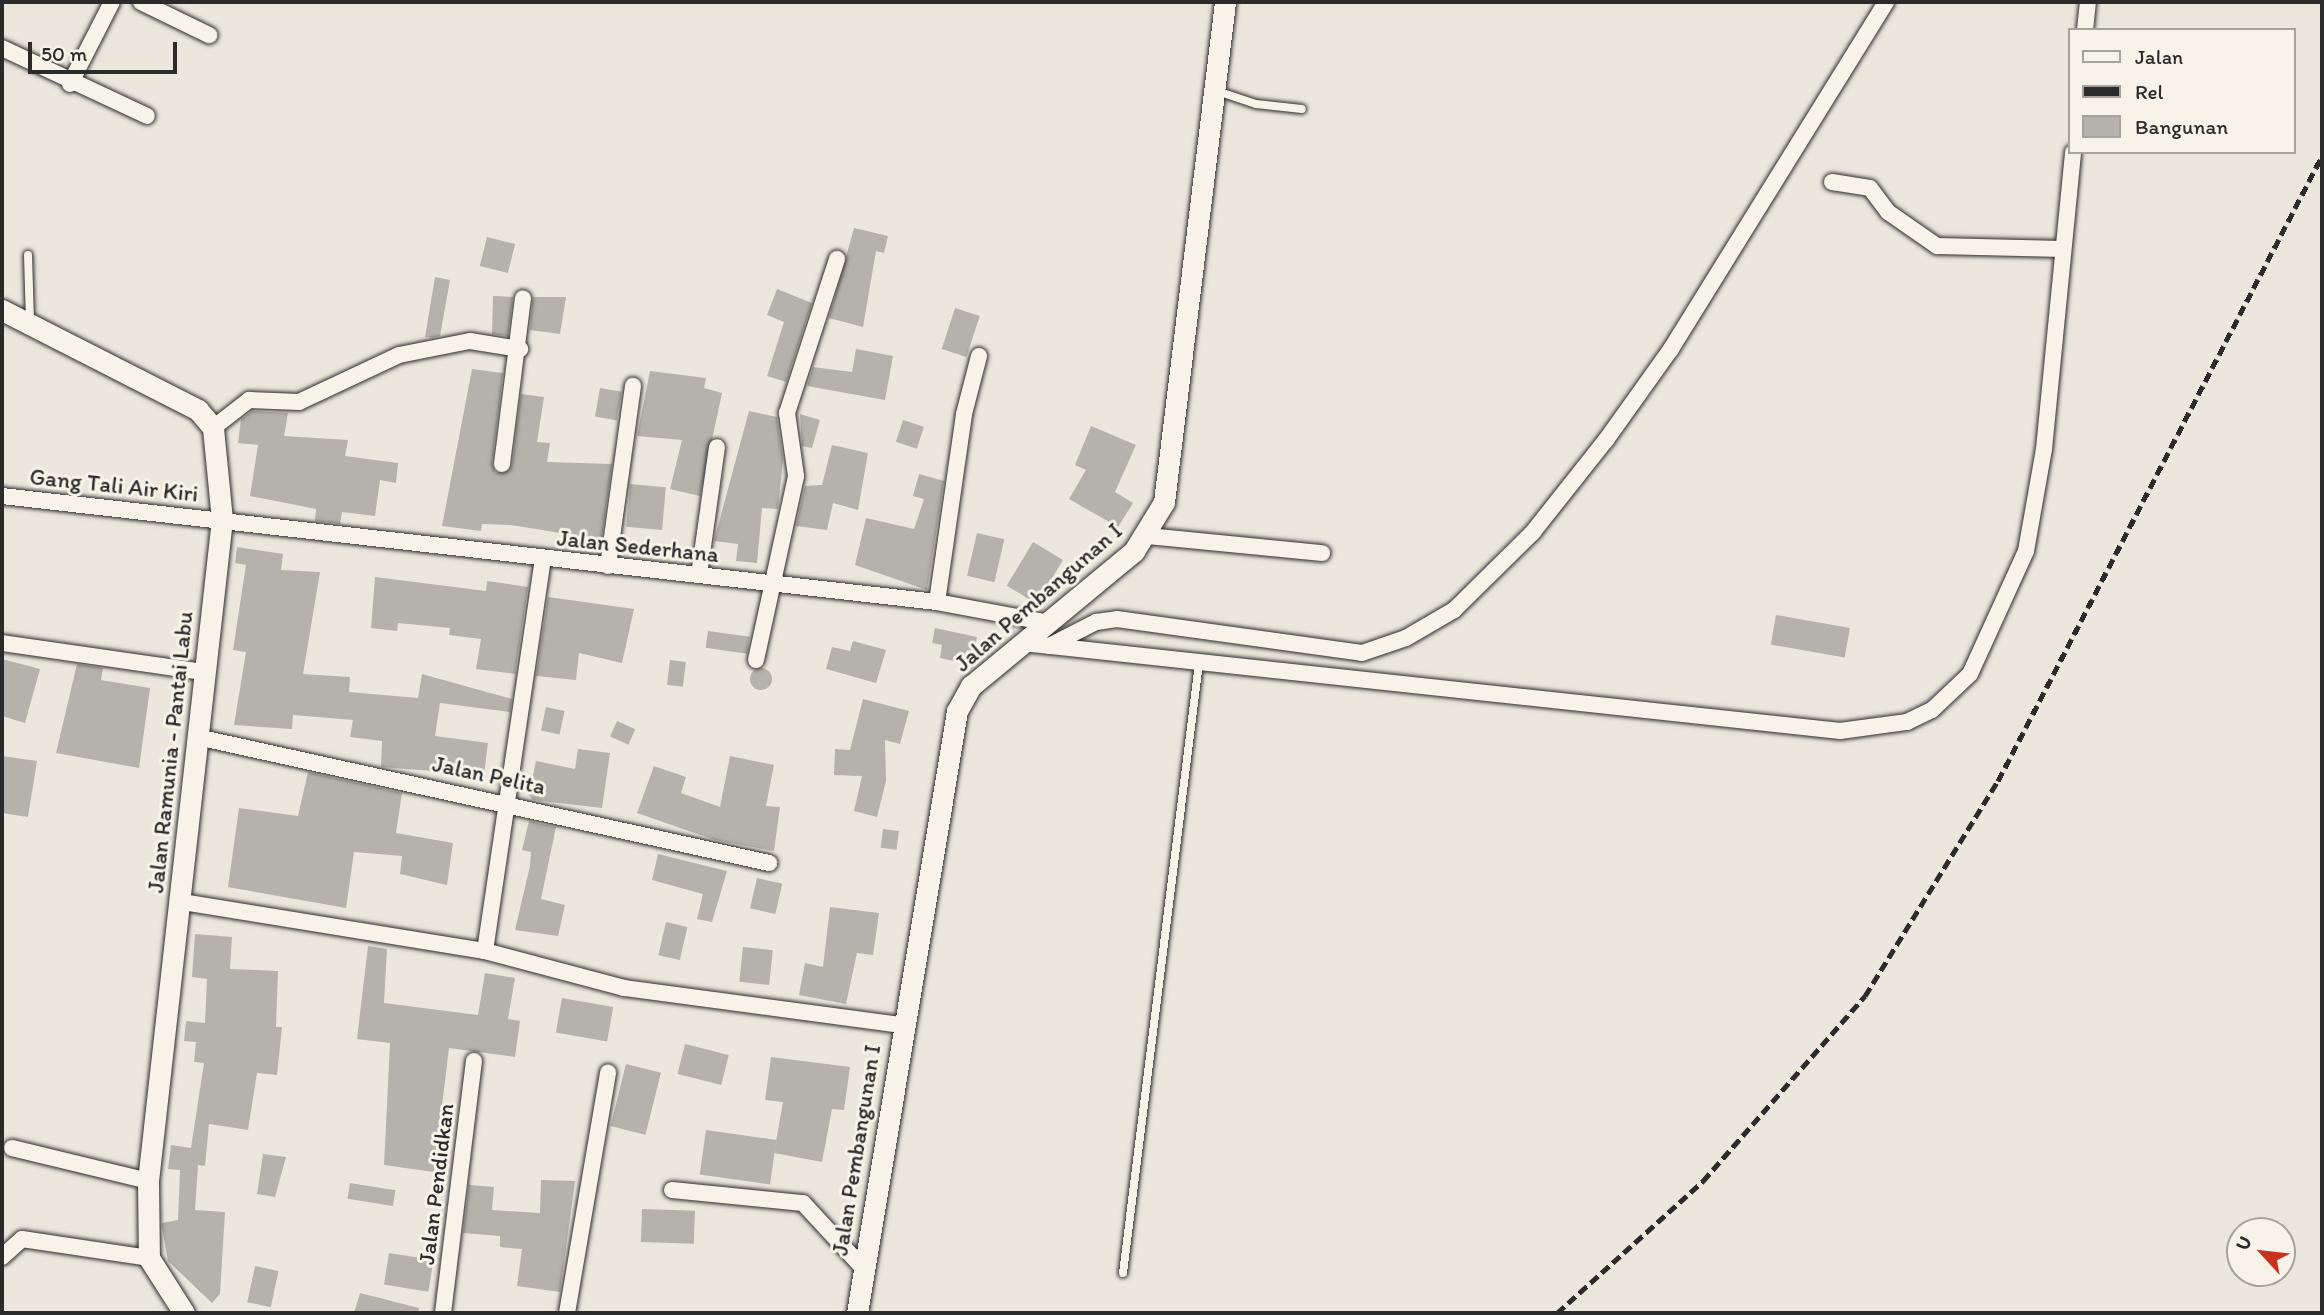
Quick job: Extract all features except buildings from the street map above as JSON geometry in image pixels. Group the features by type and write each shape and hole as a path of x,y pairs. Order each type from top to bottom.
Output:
{"main road":[{"name":"Jalan Pembangunan I","path":"856,1313 950,729 971,686 1148,537 1170,472 1225,2"},
{"path":"2,310 198,410 214,428"},
{"name":"Jalan Ramunia - Pantai Labu","path":"149,1258 148,1181 182,902 197,737 222,519 214,428"},
{"path":"149,1258 184,1313"}],"street":[{"path":"70,84 112,2"},
{"path":"141,2 209,35"},
{"path":"1049,646 1096,622 1117,619 1362,653 1406,638 1454,610 1533,532 1622,418 1886,2"},
{"path":"2085,28 2088,2"},
{"path":"2,48 70,84 147,116"},
{"path":"1023,643 1840,732 1907,722 1932,710 1970,674 2026,551 2045,449 2073,154"},
{"path":"1832,182 1874,190 1888,212 1937,246 2063,249"},
{"path":"756,660 796,476 787,413 837,259"},
{"path":"502,464 520,349 523,298"},
{"path":"214,428 249,400 299,402 399,355 470,341 520,349"},
{"path":"937,602 964,414 979,356"},
{"path":"608,566 633,386"},
{"path":"699,575 717,447"},
{"name":"Gang Tali Air Kiri","path":"2,496 222,519"},
{"name":"Jalan Sederhana","path":"222,519 543,559 937,602 1049,623"},
{"path":"1148,537 1322,553"},
{"path":"485,951 543,559"},
{"path":"2,643 204,672"},
{"name":"Jalan Pelita","path":"197,737 507,802 769,863"},
{"path":"182,902 485,951 624,988 902,1025"},
{"name":"Jalan Pendidkan","path":"443,1313 474,1061"},
{"path":"567,1313 608,1072"},
{"path":"12,1148 148,1181"},
{"path":"672,1189 803,1203 864,1269"},
{"path":"2,1235 149,1258"},
{"path":"2,1256 22,1239"}],"lane":[{"path":"1215,90 1256,104 1302,108"},
{"path":"28,255 31,324"},
{"path":"1123,1273 1199,663"}],"railway":[{"path":"1557,1313 1703,1181 1865,996 1998,781 2322,156"}]}
